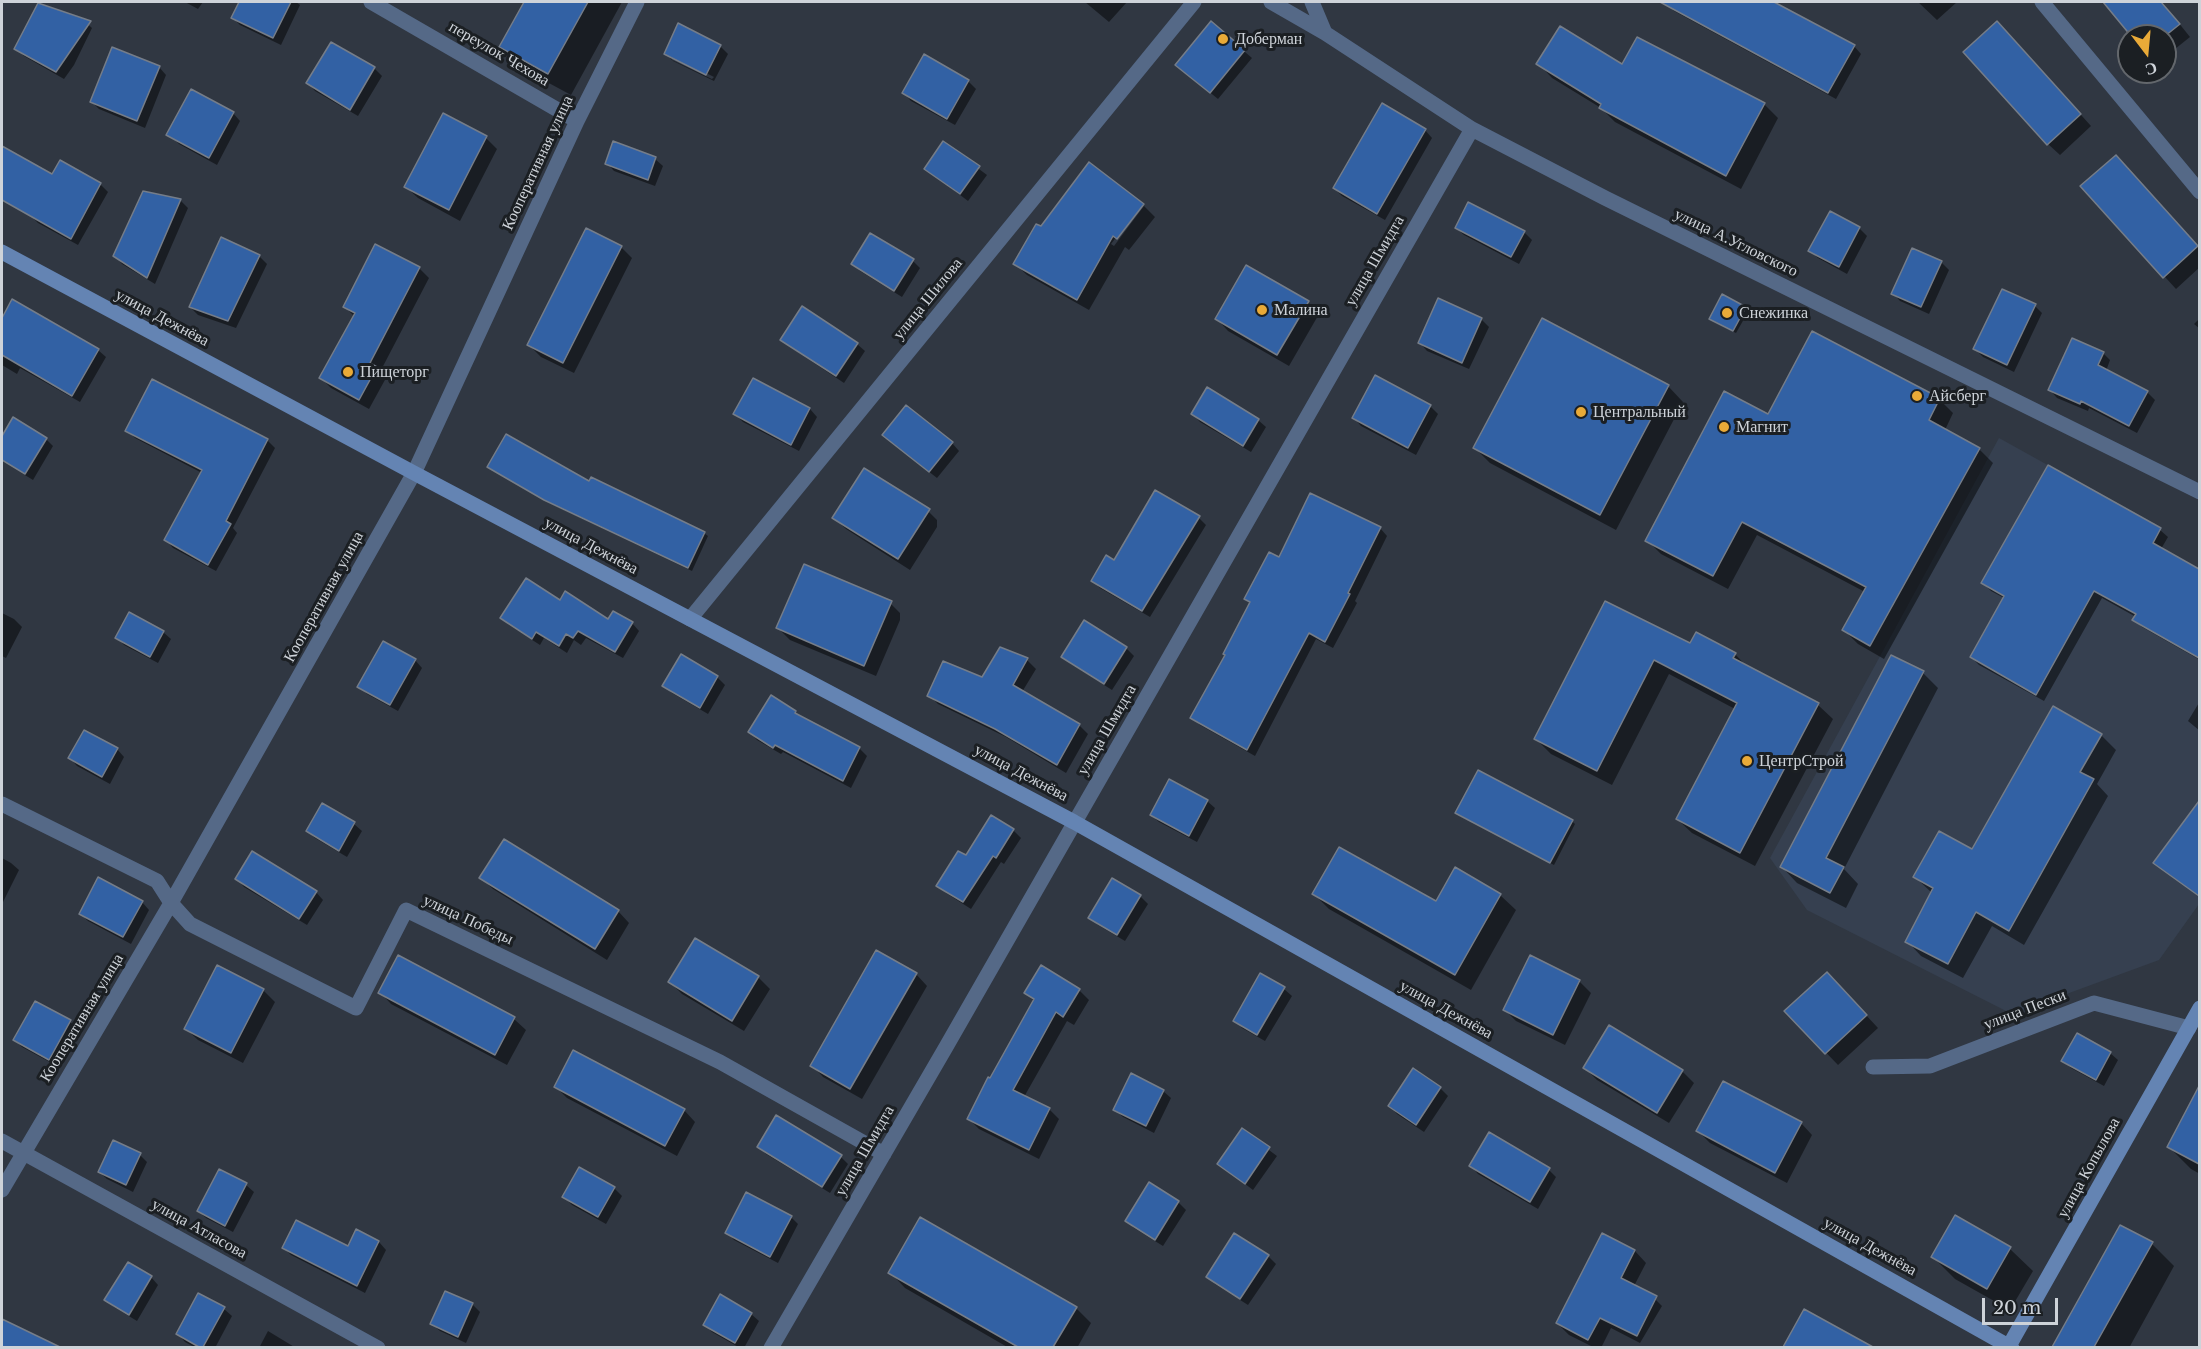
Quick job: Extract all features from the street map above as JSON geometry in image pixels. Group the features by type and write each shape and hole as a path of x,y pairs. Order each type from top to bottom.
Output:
{"main road":[{"name":"улица Дежнёва","path":"2,252 1074,822 2010,1347"},
{"name":"улица Копылова","path":"2010,1347 2199,1008"}],"street":[{"name":"переулок Чехова","path":"371,2 578,121"},
{"name":"Кооперативная улица","path":"2,1190 171,903 414,473 578,121 637,2"},
{"name":"улица Шилова","path":"690,619 1194,2"},
{"name":"улица А.Угловского","path":"1271,2 1325,33 1472,129 1555,173 2199,492"},
{"path":"1312,2 1325,33"},
{"path":"2042,2 2199,192"},
{"name":"улица Шмидта","path":"771,1347 1472,129"},
{"name":"улица Победы","path":"2,804 157,881 171,903 190,924 356,1008 406,910 720,1062 884,1154"},
{"name":"улица Пески","path":"1873,1067 1930,1066 2094,1002 2189,1028"},
{"name":"улица Атласова","path":"2,1141 378,1347"}],"shaded area":[{"path":"1999,438 2161,528 2151,547 2168,557 2170,553 2199,569 2199,904 2159,960 2012,1014 1807,910 1770,858"}],"building":[{"path":"239,2 291,2 273,38 231,18"},
{"path":"524,2 588,2 548,74 499,47"},
{"path":"1660,2 1774,2 1855,45 1828,93"},
{"path":"2103,2 2161,2 2180,24 2177,26 2177,24 2121,24"},
{"path":"38,3 91,21 56,72 14,49"},
{"path":"1211,21 1245,50 1210,93 1175,65"},
{"path":"1997,21 2081,114 2047,145 1963,52"},
{"path":"678,23 721,45 706,75 664,54"},
{"path":"1560,26 1622,64 1637,37 1765,103 1726,176 1599,108 1601,104 1536,64"},
{"path":"331,42 375,67 350,110 306,83"},
{"path":"112,47 160,66 137,121 90,102"},
{"path":"924,54 969,80 947,119 902,93"},
{"path":"191,89 234,112 209,158 166,135"},
{"path":"1382,103 1426,129 1377,214 1333,188"},
{"path":"443,113 487,136 449,210 404,187"},
{"path":"613,141 656,157 648,180 605,164"},
{"path":"943,141 980,166 960,194 924,169"},
{"path":"2,146 52,174 60,160 101,183 71,239 2,200"},
{"path":"2116,155 2198,246 2163,278 2080,186"},
{"path":"1089,162 1144,204 1117,239 1113,236 1077,300 1013,264 1036,224 1041,226"},
{"path":"143,191 181,199 147,278 113,256"},
{"path":"1468,202 1525,231 1511,257 1455,228"},
{"path":"1830,211 1860,227 1839,267 1808,251"},
{"path":"586,228 622,246 563,363 527,345"},
{"path":"870,233 914,259 894,291 851,264"},
{"path":"221,237 260,255 228,321 189,307"},
{"path":"375,244 420,267 370,363 377,367 359,400 319,378 355,313 343,307"},
{"path":"1912,248 1942,261 1921,307 1891,294"},
{"name":"Малина","path":"1246,265 1309,301 1277,355 1215,319"},
{"path":"2002,289 2036,304 2007,365 1973,349"},
{"name":"Снежинка","path":"1722,294 1746,307 1733,331 1709,319"},
{"path":"1438,298 1482,318 1462,363 1418,343"},
{"path":"12,299 99,349 72,396 2,355 2,318"},
{"path":"802,306 858,343 836,376 780,340"},
{"path":"1542,318 1669,385 1600,515 1473,448"},
{"path":"1812,331 1940,398 1929,420 1980,448 1870,646 1842,630 1866,587 1742,522 1713,576 1645,541 1724,391 1768,414"},
{"path":"2072,338 2104,352 2098,365 2148,391 2129,426 2081,401 2080,404 2048,390"},
{"path":"1375,375 1431,405 1408,448 1352,418"},
{"path":"753,378 810,408 791,445 733,414"},
{"path":"152,379 268,439 226,521 231,524 208,565 164,540 202,470 125,431"},
{"path":"1207,387 1259,419 1243,446 1191,414"},
{"path":"906,405 953,442 929,472 882,435"},
{"path":"13,417 47,438 25,474 2,460 2,436"},
{"path":"506,434 589,481 591,477 705,532 688,568 544,500 487,467"},
{"path":"2048,465 2161,528 2153,543 2199,569 2199,658 2132,620 2136,614 2094,591 2036,695 1970,657 2004,596 1981,583"},
{"path":"864,468 930,509 898,559 832,518"},
{"path":"1155,490 1200,516 1142,611 1091,581 1106,555 1114,560"},
{"path":"1310,493 1381,527 1325,642 1309,633 1247,750 1190,718 1225,655 1223,654 1250,602 1244,599 1269,552 1279,557"},
{"path":"804,564 892,601 864,666 776,628"},
{"path":"526,578 560,600 565,591 608,619 613,611 633,622 615,652 578,631 573,638 566,634 559,646 536,632 532,639 500,618"},
{"path":"1605,601 1690,643 1696,632 1736,653 1733,658 1819,703 1740,853 1676,819 1737,703 1654,660 1597,771 1534,739"},
{"path":"129,612 164,631 150,657 115,638"},
{"path":"1084,620 1127,647 1104,684 1061,657"},
{"path":"383,641 416,659 390,705 357,687"},
{"path":"1000,647 1028,658 1013,685 1080,724 1057,765 995,729 927,696 943,661 982,677"},
{"path":"681,654 718,676 700,708 662,686"},
{"path":"1891,655 1924,671 1826,858 1844,867 1830,893 1780,867"},
{"path":"771,695 796,711 795,713 860,747 843,781 775,745 773,748 748,732"},
{"path":"2053,706 2102,734 2080,772 2094,779 2009,931 1976,912 1948,964 1905,942 1933,888 1913,877 1939,831 1972,849"},
{"path":"84,730 118,748 102,777 68,758"},
{"path":"1478,770 1573,820 1550,863 1455,813"},
{"path":"1169,779 1208,800 1189,836 1150,815"},
{"path":"2199,801 2199,896 2153,863"},
{"path":"322,803 355,822 339,851 306,831"},
{"path":"991,815 1014,829 996,858 993,856 963,902 936,886 958,851 966,855"},
{"path":"504,839 619,910 595,949 479,878"},
{"path":"1339,847 1436,901 1455,867 1501,894 1455,975 1312,894"},
{"path":"252,851 317,891 299,919 235,879"},
{"path":"98,877 143,901 123,937 79,914"},
{"path":"1112,878 1141,895 1117,935 1088,918"},
{"path":"695,938 759,976 732,1021 668,982"},
{"path":"876,950 917,973 850,1089 810,1066"},
{"path":"398,955 515,1017 495,1055 378,993"},
{"path":"1530,955 1580,980 1553,1035 1503,1010"},
{"path":"217,965 264,989 231,1053 184,1029"},
{"path":"1041,965 1080,989 1063,1017 1056,1012 1013,1090 1050,1108 1029,1150 967,1119 988,1077 990,1078 1034,999 1024,993"},
{"path":"1827,972 1867,1015 1825,1054 1784,1011"},
{"path":"1260,973 1285,987 1257,1035 1233,1021"},
{"path":"35,1001 71,1020 49,1060 13,1040"},
{"path":"1609,1025 1683,1070 1657,1113 1583,1068"},
{"path":"2077,1033 2111,1052 2096,1080 2061,1061"},
{"path":"573,1050 685,1109 665,1146 554,1087"},
{"path":"1413,1068 1441,1087 1416,1125 1388,1106"},
{"path":"1131,1073 1164,1090 1146,1126 1113,1110"},
{"path":"1723,1081 1802,1122 1775,1173 1696,1131"},
{"path":"2199,1086 2199,1164 2167,1147"},
{"path":"776,1115 842,1155 822,1187 757,1147"},
{"path":"1242,1128 1270,1147 1245,1184 1217,1164"},
{"path":"1489,1132 1550,1168 1530,1202 1469,1166"},
{"path":"113,1140 141,1153 126,1185 98,1172"},
{"path":"579,1167 615,1187 598,1217 562,1197"},
{"path":"219,1169 247,1183 225,1226 197,1211"},
{"path":"1149,1182 1179,1201 1155,1240 1125,1221"},
{"path":"746,1192 792,1216 770,1257 725,1233"},
{"path":"1955,1215 2011,1247 1987,1289 1931,1257"},
{"path":"920,1217 1077,1307 1053,1347 1018,1347 888,1273"},
{"path":"296,1220 348,1246 356,1229 379,1241 357,1286 282,1248"},
{"path":"2120,1225 2153,1242 2094,1347 2052,1347"},
{"path":"1234,1233 1269,1255 1240,1299 1206,1277"},
{"path":"1602,1233 1635,1250 1621,1278 1657,1296 1637,1336 1600,1318 1588,1340 1556,1323"},
{"path":"128,1262 152,1276 129,1315 104,1300"},
{"path":"445,1291 473,1303 458,1337 430,1324"},
{"path":"198,1293 225,1307 203,1347 176,1334"},
{"path":"720,1294 752,1313 735,1343 703,1325"},
{"path":"1804,1309 1873,1347 1783,1347"},
{"path":"2,1319 60,1347 2,1347"}],"place":[{"name":"Доберман","path":"1223,39"},
{"name":"Малина","path":"1262,310"},
{"name":"Снежинка","path":"1727,313"},
{"name":"Пищеторг","path":"348,372"},
{"name":"Айсберг","path":"1917,396"},
{"name":"Центральный","path":"1581,412"},
{"name":"Магнит","path":"1724,427"},
{"name":"ЦентрСтрой","path":"1747,761"}]}
